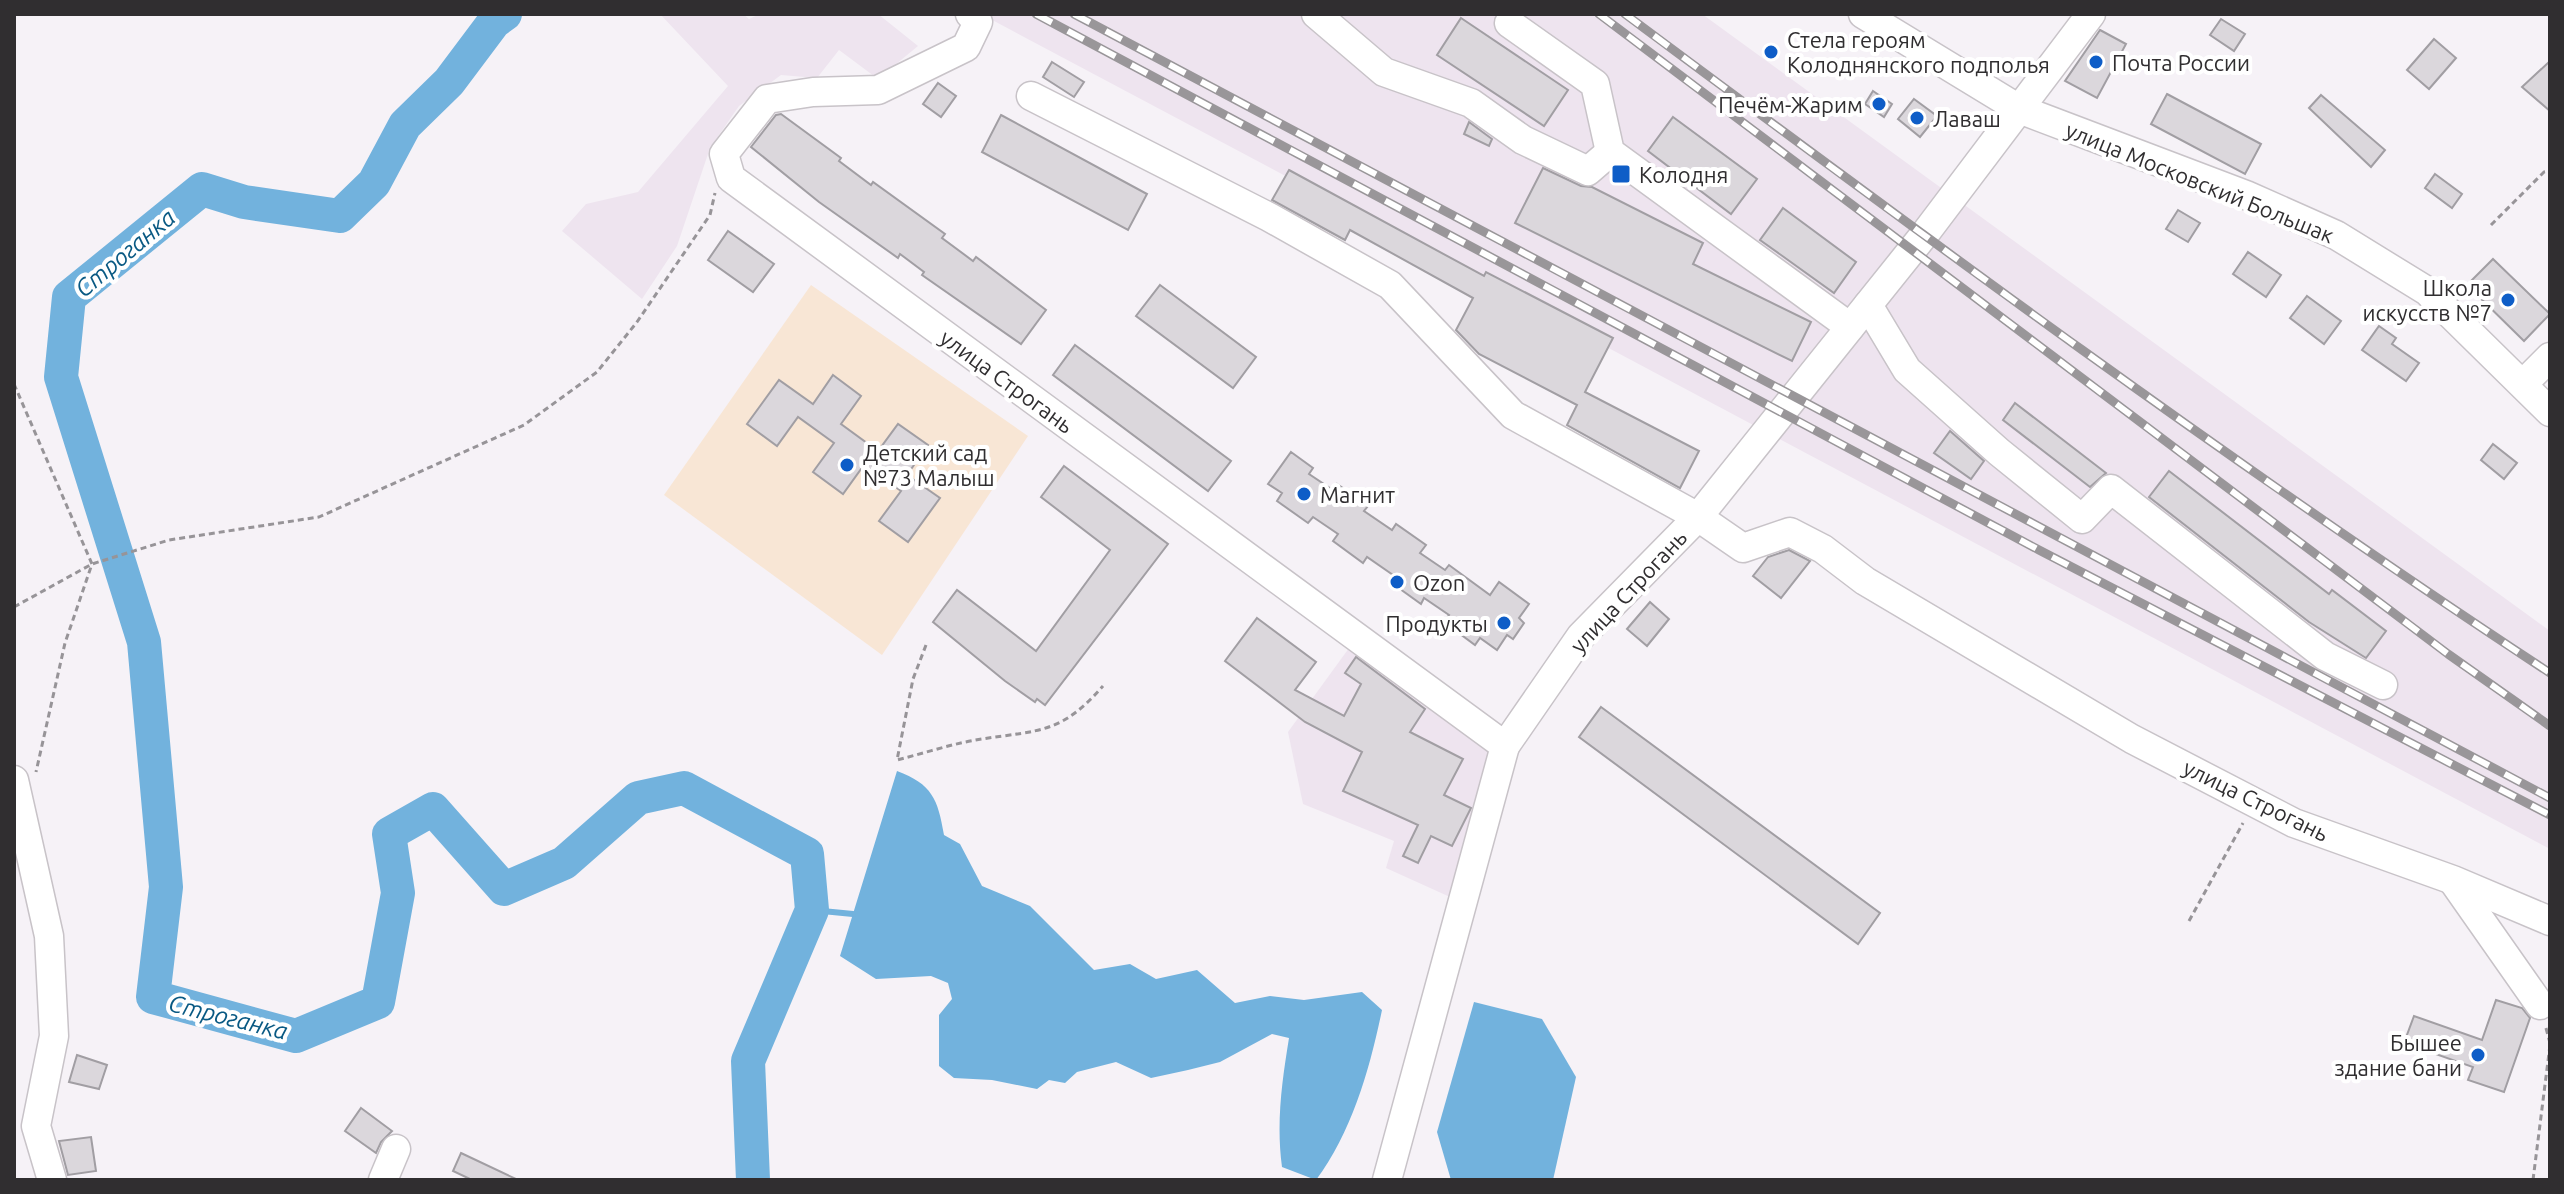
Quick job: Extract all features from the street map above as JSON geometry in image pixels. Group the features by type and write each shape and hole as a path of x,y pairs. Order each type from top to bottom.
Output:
{"street":[{"path":"728,166 767,99 813,92 878,90 966,47 978,22 970,14"},
{"path":"1316,14 1384,72 1471,103 1523,140 1588,171 1610,152"},
{"name":"улица Московский Большак","path":"1863,14 2019,109 2246,195 2336,235 2427,291 2550,412"},
{"path":"1031,96 1269,217 1390,285 1513,415 1698,517 1859,316 2091,14"},
{"path":"1509,23 1595,84 1610,152 1859,316 1907,370 1999,452 2082,519 2111,489 2325,656 2383,685"},
{"name":"улица Строгань","path":"728,166 1505,746 1581,636 1698,517 1743,548 1790,532 1823,549 1865,581 2119,731 2294,823 2453,880 2550,921"},
{"path":"2523,384 2550,357"},
{"path":"1387,1180 1505,746"},
{"path":"24,780 49,936 54,1036 36,1126 52,1180"},
{"path":"2453,880 2540,1005"},
{"path":"383,1180 396,1149"}],"path":[{"path":"14,607 92,564 169,540 319,517 524,425 597,372 637,322 710,215 728,166"},
{"path":"2491,225 2544,172 2550,171"},
{"path":"14,384 92,564 24,780"},
{"path":"926,645 913,679 897,760 981,739 1035,734 1082,711 1103,686"},
{"path":"2189,921 2254,802"},
{"path":"2533,1180 2550,1045"}],"shaded area":[{"path":"660,14 743,14 749,19 760,14 878,14 918,46 878,79 839,50 817,78 781,75 739,106 710,148 677,246 642,299 562,231 586,204 638,192 728,86"},
{"path":"981,14 1702,14 2550,631 2550,849"},
{"name":"Детский сад №73 Малыш","path":"811,285 1028,436 882,655 664,495"},
{"path":"1352,644 1495,749 1450,897 1386,868 1394,841 1303,804 1288,732"}],"water":[{"path":"897,771 926,787 936,802 944,835 960,844 982,886 1030,906 1094,970 1130,964 1156,979 1197,970 1235,1003 1270,996 1304,1000 1362,992 1382,1010 1372,1054 1350,1120 1316,1180 1282,1167 1280,1118 1289,1038 1272,1034 1220,1062 1151,1078 1116,1062 1077,1072 1065,1083 1049,1080 1037,1089 992,1080 954,1078 939,1066 939,1015 952,999 948,983 931,976 876,979 840,956"},
{"path":"1474,1002 1542,1019 1576,1077 1553,1180 1451,1180 1437,1132"}],"building":[{"path":"1461,18 1568,90 1544,126 1437,55"},
{"path":"2221,19 2245,34 2234,51 2210,35"},
{"name":"Почта России","path":"2100,30 2126,44 2097,98 2065,81"},
{"path":"2434,39 2456,58 2429,89 2407,70"},
{"path":"2550,61 2550,111 2522,87"},
{"path":"1052,62 1084,82 1074,97 1043,77"},
{"path":"938,83 956,96 941,117 923,104"},
{"name":"Печём-Жарим","path":"1873,91 1892,104 1884,117 1865,104"},
{"path":"2167,94 2261,144 2245,174 2151,124"},
{"path":"2321,95 2385,150 2371,167 2309,108"},
{"name":"Лаваш","path":"1914,99 1937,116 1920,137 1898,119"},
{"path":"781,114 841,158 839,161 871,185 873,182 945,234 942,238 973,261 976,257 1046,310 1021,344 922,275 924,272 900,254 898,258 819,202 751,147 776,115"},
{"path":"1001,115 1147,194 1128,230 982,152"},
{"path":"1673,117 1757,179 1731,214 1648,151"},
{"path":"1469,122 1492,139 1489,146 1464,134"},
{"path":"1543,168 1581,186 1592,187 1703,243 1693,264 1811,322 1792,361 1515,223"},
{"path":"1289,170 1484,276 1486,272 1613,338 1585,392 1699,451 1680,488 1567,425 1577,405 1479,354 1456,330 1473,298 1350,230 1345,240 1272,200"},
{"path":"2435,174 2462,194 2452,208 2425,188"},
{"path":"1783,208 1856,262 1834,293 1760,240"},
{"path":"2178,210 2200,223 2188,242 2166,229"},
{"path":"728,231 774,264 753,292 708,260"},
{"path":"2248,252 2281,275 2266,297 2233,274"},
{"name":"Школа искусств №7","path":"2493,259 2550,314 2524,341 2467,285"},
{"path":"1160,285 1256,357 1233,388 1136,316"},
{"path":"2307,296 2341,321 2324,344 2290,318"},
{"path":"2379,326 2396,338 2392,344 2419,363 2406,381 2362,350"},
{"path":"1075,345 1231,461 1208,491 1053,375"},
{"path":"833,375 861,396 841,424 878,451 898,424 928,445 907,475 940,498 908,542 879,521 901,491 864,465 843,494 813,472 834,443 798,417 777,446 747,424 779,380 813,404"},
{"path":"2015,403 2106,473 2090,487 2003,420"},
{"path":"1950,431 1984,461 1971,479 1934,453"},
{"path":"2493,444 2517,463 2504,479 2481,460"},
{"path":"1291,452 1313,468 1309,474 1333,490 1337,484 1368,506 1364,511 1392,530 1396,524 1426,545 1420,553 1445,570 1449,565 1490,595 1499,582 1529,604 1519,618 1524,623 1513,639 1507,635 1497,650 1480,638 1475,645 1444,622 1449,615 1424,598 1421,604 1389,581 1393,575 1367,557 1363,563 1333,541 1338,534 1313,517 1308,523 1277,501 1282,493 1268,484"},
{"path":"1064,466 1168,544 1045,705 1037,699 1035,702 1005,681 933,622 957,590 1036,651 1110,550 1041,497"},
{"path":"2169,471 2329,594 2332,590 2386,631 2366,658 2309,622 2149,497"},
{"path":"1789,550 1810,561 1781,598 1753,576 1768,557"},
{"path":"1650,602 1669,619 1647,646 1627,629"},
{"path":"1257,618 1316,662 1295,690 1344,716 1361,684 1345,673 1356,657 1425,709 1410,732 1463,759 1444,795 1471,808 1452,846 1431,836 1418,863 1403,856 1418,825 1343,791 1362,752 1305,722 1225,661"},
{"path":"1601,707 1880,913 1858,944 1579,737"},
{"name":"Бышее здание бани","path":"2496,1000 2522,1008 2530,1018 2504,1092 2468,1080 2473,1067 2404,1043 2414,1016 2482,1040"},
{"path":"77,1055 107,1065 99,1089 69,1082"},
{"path":"361,1108 392,1131 381,1142 376,1153 345,1131"},
{"path":"91,1137 96,1171 68,1175 59,1141"},
{"path":"461,1153 518,1180 472,1180 453,1171"}],"waterway":[{"name":"Строганка","path":"505,14 494,22 449,82 405,125 374,183 340,216 244,202 202,189 69,297 61,377 144,642 166,887 153,997 296,1036 378,1002 398,893 389,834 433,809 504,889 564,863 638,798 684,788 807,854 812,910 748,1061 753,1180"},
{"path":"812,910 853,914"}],"railway":[{"path":"1036,14 2039,550 2550,815"},
{"path":"1074,14 2550,798"},
{"path":"1599,14 2448,654 2550,726"},
{"path":"1625,14 2198,433 2550,673"}],"place":[{"name":"Стела героям Колоднянского подполья","path":"1771,52"},
{"name":"Почта России","path":"2096,62"},
{"name":"Печём-Жарим","path":"1879,104"},
{"name":"Лаваш","path":"1917,118"},
{"name":"Колодня","path":"1621,174"},
{"name":"Школа искусств №7","path":"2508,300"},
{"name":"Детский сад №73 Малыш","path":"847,465"},
{"name":"Магнит","path":"1304,494"},
{"name":"Ozon","path":"1397,582"},
{"name":"Продукты","path":"1504,623"},
{"name":"Бышее здание бани","path":"2478,1055"}]}
